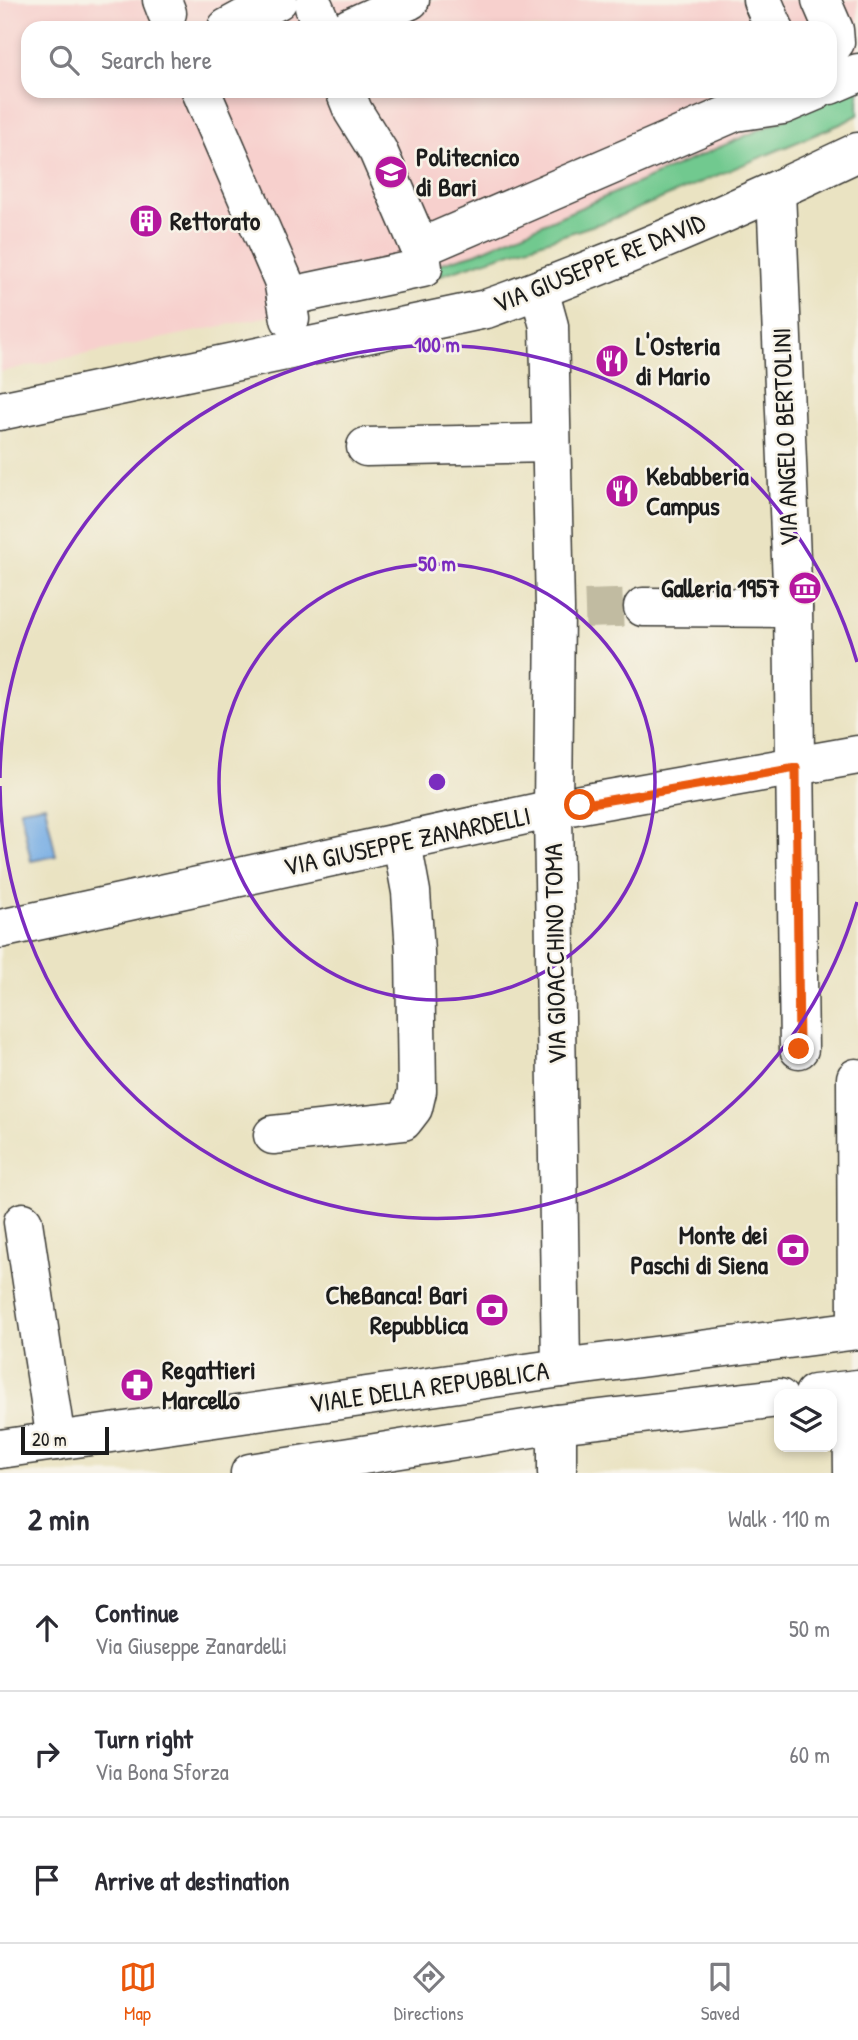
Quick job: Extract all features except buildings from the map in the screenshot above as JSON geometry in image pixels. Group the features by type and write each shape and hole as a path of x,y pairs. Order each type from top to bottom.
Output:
{"street":[{"path":"364,21 410,0"},
{"path":"762,0 771,21"},
{"path":"821,0 830,21"},
{"path":"261,21 305,12"},
{"path":"837,82 858,73"},
{"path":"204,98 283,280 288,308 423,268 421,248 379,151 353,111 348,98"},
{"path":"421,248 735,113 783,105 800,98"},
{"name":"VIA GIUSEPPE RE DAVID","path":"0,411 486,309 539,290 776,191 858,152"},
{"name":"VIA ANGELO BERTOLINI","path":"776,191 793,608 799,1049"},
{"name":"VIA GIOACCHINO TOMA","path":"539,290 550,326 551,443 570,609 553,809 561,1368"},
{"path":"366,447 551,443"},
{"path":"643,607 793,608"},
{"name":"VIA GIUSEPPE ZANARDELLI","path":"0,929 553,809 858,755"},
{"path":"273,1135 402,1121 413,1108 417,1091 415,952 411,892 402,843"},
{"path":"856,1078 857,1330"},
{"path":"23,1222 56,1441"},
{"name":"VIALE DELLA REPUBBLICA","path":"0,1449 561,1368 857,1330"},
{"path":"837,1392 855,1390 853,1473"},
{"name":"VIALE DELLA REPUBBLICA","path":"250,1473 378,1464 557,1424 774,1399"},
{"path":"557,1424 557,1473"}],"shaded area":[{"name":"Politecnico di Bari","path":"0,0 858,0 858,115 610,220 396,290 0,372"}],"green space":[{"path":"858,87 858,115 610,220 416,283 414,271 476,253"}],"water":[{"path":"45,805 56,856 31,861 20,809"}],"tunnel":[{"path":"585,609 643,607"}],"place":[{"name":"Politecnico di Bari","path":"391,172"},
{"name":"Rettorato","path":"146,221"},
{"name":"L'Osteria di Mario","path":"612,361"},
{"name":"Kebabberia Campus","path":"622,491"},
{"name":"Galleria 1957","path":"805,588"},
{"name":"Monte dei Paschi di Siena","path":"793,1250"},
{"name":"CheBanca! Bari Repubblica","path":"492,1310"},
{"name":"Regattieri Marcello","path":"137,1385"}],"route":[{"path":"580,805 796,768 799,1049"}]}
